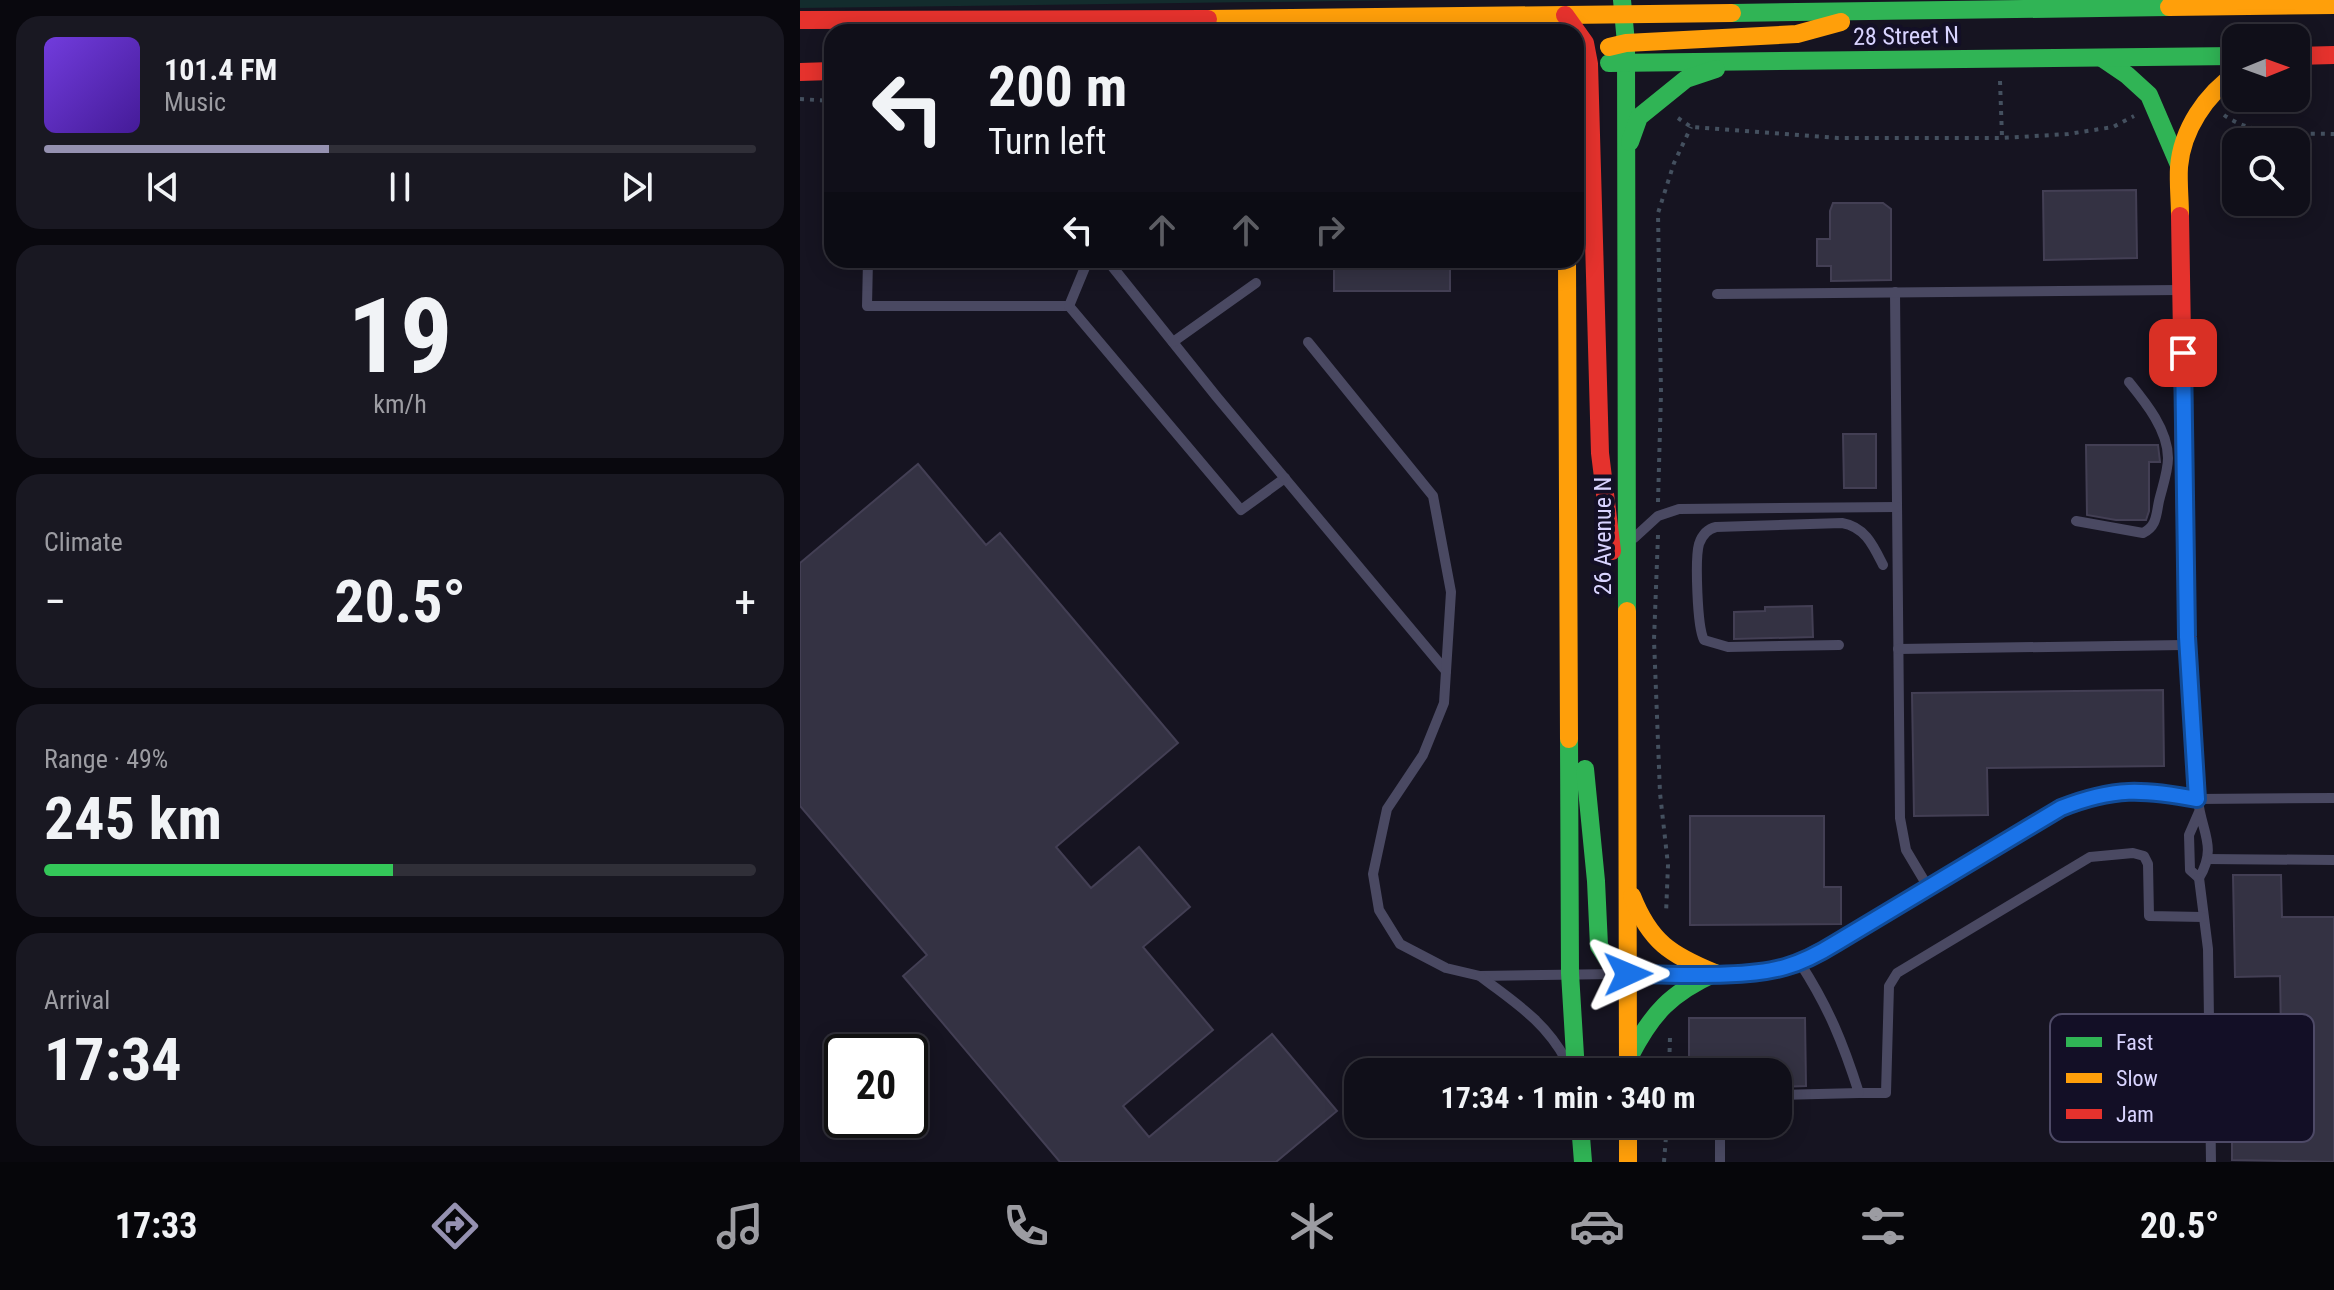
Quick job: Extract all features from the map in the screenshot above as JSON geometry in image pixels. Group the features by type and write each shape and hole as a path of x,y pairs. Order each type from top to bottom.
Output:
{"main road":[{"path":"1407,18 1471,0"},
{"path":"1719,0 1751,12"},
{"name":"28 Street N","path":"1622,7 1751,12 1880,12 2334,5"},
{"path":"800,20 1407,18 1570,23 1622,7"},
{"name":"26 Avenue N","path":"1622,7 1619,45 1626,63 1628,1058"},
{"path":"1584,60 1619,45 1797,34 1880,12"},
{"path":"1597,14 1619,45"},
{"path":"2310,56 2334,55"},
{"name":"28 Street N","path":"1584,61 2222,56"},
{"path":"2102,58 2149,95 2179,165"},
{"path":"1626,154 1639,117 1686,79 1737,62"},
{"path":"800,72 824,71"},
{"path":"2198,805 2187,645 2179,165 2187,136 2201,108 2222,82"},
{"path":"1584,105 1600,453 1627,668"},
{"name":"26 Avenue N","path":"1567,268 1570,973 1573,1058"},
{"path":"1567,596 1596,881 1599,946 1611,964 1628,974"},
{"path":"1628,883 1640,918 1656,942 1682,960 1715,973"},
{"path":"1631,1058 1645,1025 1660,1007 1686,985 1715,973"},
{"path":"1581,1138 1583,1162"},
{"path":"1628,1138 1628,1162"}],"lane":[{"path":"868,268 867,306 1069,306 1241,510 1285,478"},
{"path":"1069,306 1085,268"},
{"path":"1113,268 1446,671"},
{"path":"1173,342 1256,283"},
{"path":"1717,294 2182,290"},
{"path":"1895,292 1901,830 1906,850 1928,887"},
{"path":"1308,342 1433,496 1451,592 1444,703 1423,755 1387,809 1373,874 1379,910 1400,944 1446,968 1480,976 1766,971 1800,963 2045,816 2078,801 2135,790 2198,805 2334,798"},
{"path":"2076,521 2143,533 2151,529 2157,517 2168,460 2166,439 2156,424 2153,412 2129,382"},
{"path":"1627,546 1658,516 1679,509 1897,507"},
{"path":"1839,645 1728,647 1704,640 1699,628 1697,550 1701,538 1710,528 1716,527 1842,523 1860,529 1883,565"},
{"path":"1898,649 2187,645"},
{"path":"2198,805 2207,833 2207,859 2199,878 2208,949 2209,1014"},
{"path":"2198,805 2189,835 2190,870 2199,878"},
{"path":"1792,1095 1886,1093 1889,986 1897,973 2090,857 2133,853 2144,856 2148,864 2149,916 2203,917"},
{"path":"2207,859 2334,860"},
{"path":"1800,963 1823,999 1842,1038 1859,1093"},
{"path":"1480,976 1535,1018 1553,1036 1566,1058"},
{"path":"1720,1138 1720,1162"},
{"path":"2211,1142 2211,1162"}],"path":[{"path":"1999,75 2002,138"},
{"path":"800,99 824,100"},
{"path":"2216,109 2231,120 2269,132 2334,134"},
{"path":"1669,111 1691,127 1838,138 2002,138 2068,134 2113,127 2136,115"},
{"path":"1656,942 1665,926 1669,890 1656,729 1654,640 1661,393 1658,213 1674,163 1691,127"},
{"path":"1660,1007 1670,1022 1669,1058"},
{"path":"1664,1162 1666,1138"}],"green space":[{"path":"800,0 1414,0 800,8"}],"building":[{"path":"2136,190 2137,258 2044,260 2043,191"},
{"path":"1833,203 1883,203 1891,209 1891,280 1831,281 1831,266 1817,266 1817,239 1830,239"},
{"path":"1334,268 1450,268 1450,291 1334,291"},
{"path":"1843,434 1876,434 1876,488 1844,488"},
{"path":"2086,445 2158,445 2160,462 2149,462 2149,511 2146,520 2116,520 2087,515"},
{"path":"918,464 986,545 1000,533 1178,743 1056,847 1091,888 1139,847 1190,907 1143,947 1213,1030 1123,1106 1149,1137 1272,1034 1337,1111 1276,1162 1060,1162 903,976 927,955 800,806 800,563"},
{"path":"1812,606 1813,637 1734,639 1734,612 1765,611 1765,607"},
{"path":"2163,690 2164,766 1987,768 1988,815 1914,816 1912,693"},
{"path":"1690,816 1824,816 1824,887 1841,887 1841,924 1690,925"},
{"path":"2233,875 2281,875 2282,917 2334,917 2334,1162 2232,1160 2232,1142 2314,1142 2314,1014 2281,1014 2280,976 2235,977"},
{"path":"1689,1018 1805,1018 1806,1086 1792,1086 1792,1058 1689,1058"}],"traffic: fast":[{"path":"1622,0 1626,43 1627,611"},
{"path":"1732,13 2169,7"},
{"path":"1609,63 2222,56"},
{"path":"2102,58 2149,95 2179,165"},
{"path":"1630,142 1639,117 1686,79 1716,69"},
{"path":"1569,739 1570,973 1575,1058"},
{"path":"1585,769 1599,946 1611,964 1628,974"},
{"path":"1630,1056 1646,1028 1664,1006 1686,988 1715,973"},
{"path":"1581,1138 1583,1162"}],"traffic: slow":[{"path":"2169,7 2334,5"},
{"path":"1208,19 1732,13"},
{"path":"1609,47 1626,43 1797,34 1841,22"},
{"path":"2180,216 2179,167 2185,140 2197,114 2222,85"},
{"path":"1567,268 1569,739"},
{"path":"1627,611 1628,1058"},
{"path":"1632,896 1646,925 1664,945 1686,960 1715,973"},
{"path":"1628,1138 1628,1162"}],"traffic: jam":[{"path":"1565,15 1571,24"},
{"path":"800,20 1208,19"},
{"path":"1584,42 1589,64 1600,453 1612,551"},
{"path":"2310,56 2334,55"},
{"path":"800,72 824,71"},
{"path":"2180,216 2187,637 2197,799"}],"route":[{"path":"1628,974 1766,971 1800,963 2061,808 2097,795 2135,790 2197,799 2187,637 2183,353"}]}
